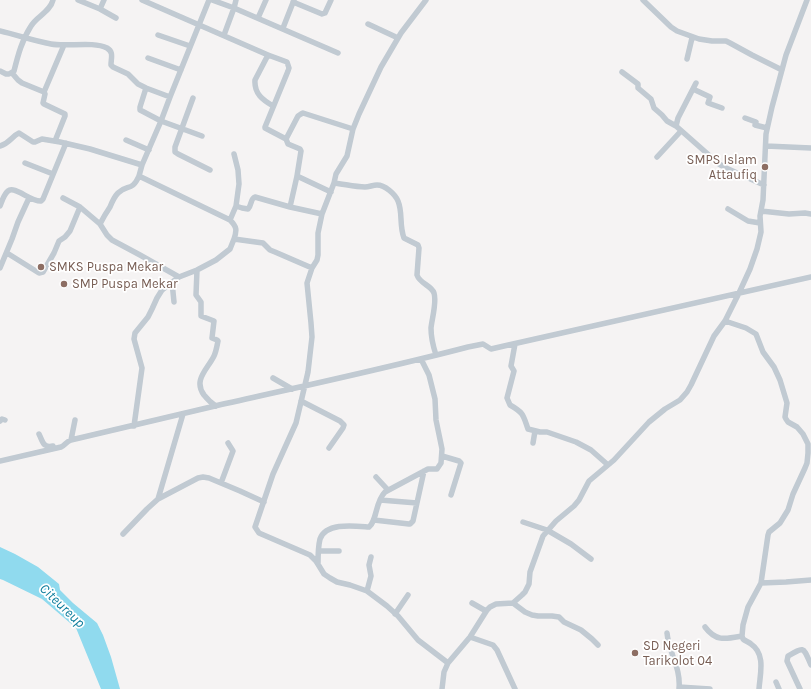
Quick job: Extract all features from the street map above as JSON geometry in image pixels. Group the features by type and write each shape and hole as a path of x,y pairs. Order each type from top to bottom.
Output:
{"street":[{"path":"12,73 24,37 32,24 50,7 53,0"},
{"path":"78,0 100,9 116,18"},
{"path":"100,9 104,0"},
{"path":"142,0 287,62 289,68 265,128 286,139 288,144 300,149 301,151 290,207"},
{"path":"100,224 116,195 136,183 180,70 211,0 228,3 234,8 338,53"},
{"path":"224,35 236,0"},
{"path":"258,18 266,0"},
{"path":"283,28 294,1 322,14 325,13 331,0"},
{"path":"426,0 398,38 381,67 359,114 353,129 347,156 336,174 331,192 322,214 318,233 317,260 312,268 307,283 311,323 311,350 308,372 296,423 273,474 255,527 257,531 268,537 310,555 324,574 334,581 367,591 387,606 418,640 448,663"},
{"path":"642,0 677,31 692,38 726,41 782,70"},
{"path":"442,689 444,672 448,663 470,637 486,611 496,604 513,603 527,588 529,584 530,572 543,536 556,521 574,506 579,500 589,481 608,466 650,422 665,409 684,397 691,385 714,336 739,293 757,249 760,238 760,212 763,200 768,128 786,55 807,0"},
{"path":"368,24 398,38"},
{"path":"0,31 52,44 91,44 105,47 111,52 111,65 113,67 128,74 138,84 170,97"},
{"path":"158,35 190,46"},
{"path":"687,59 692,38"},
{"path":"55,141 65,114 43,103 44,92 64,45"},
{"path":"268,55 255,84 260,98 273,106"},
{"path":"148,58 180,70"},
{"path":"0,71 6,74 12,73"},
{"path":"622,72 638,84 638,88 651,98 654,108 667,121 676,126 719,164 764,185"},
{"path":"12,73 22,83 44,92"},
{"path":"676,126 678,118 696,83"},
{"path":"146,88 140,110 161,121 202,136"},
{"path":"693,89 710,97 708,103 722,108"},
{"path":"194,98 175,146 175,152 210,170"},
{"path":"286,139 298,116 303,113 353,129"},
{"path":"745,118 756,122 755,125 768,128"},
{"path":"657,157 681,131"},
{"path":"0,146 8,142 18,133 22,134 33,142 42,139 66,143 142,165"},
{"path":"126,140 149,150"},
{"path":"0,206 8,190 18,192 38,201 43,199 66,143"},
{"path":"766,146 811,148"},
{"path":"230,220 236,206 239,184 238,170 234,154"},
{"path":"25,163 53,174"},
{"path":"134,426 142,368 134,339 135,332 148,317 162,290 179,277 216,260 230,249 236,234 236,227 230,220 139,176"},
{"path":"297,176 331,192"},
{"path":"334,182 365,187 378,185 385,187 396,198 400,208 401,227 404,238 418,245 419,248 417,276 435,294 431,337 436,355"},
{"path":"236,206 248,209 255,197 322,214"},
{"path":"0,268 18,222 30,198"},
{"path":"63,198 80,207 100,224 109,239 179,277"},
{"path":"7,253 40,273 43,272 59,241 70,231 80,207"},
{"path":"728,209 748,220 760,223"},
{"path":"760,212 811,214"},
{"path":"234,240 262,243 270,250 312,268"},
{"path":"197,270 196,295 201,302 201,316 214,321 212,338 218,341 215,355 200,379 200,388 210,402 216,406"},
{"path":"39,434 45,445 48,447 468,347 483,344 491,349 494,349 811,277"},
{"path":"172,282 174,302"},
{"path":"724,321 746,328 756,334 763,352 774,367 786,397 787,403 785,417 788,422 797,427 809,445 807,463 793,494 788,510 780,523 771,530 768,535 761,583 748,608 743,625 743,639 757,649 762,664 759,689"},
{"path":"515,344 511,366 514,373 507,398 510,405 521,412 526,420 528,429 547,432 576,442 591,450 608,466"},
{"path":"318,564 320,539 327,531 346,526 369,527 373,523 382,495 388,490 424,471 438,468 442,456 442,449 436,420 435,399 428,372 421,359"},
{"path":"273,378 292,389"},
{"path":"301,401 340,421 344,425 329,448"},
{"path":"158,498 183,414"},
{"path":"0,461 66,445 69,441 74,420"},
{"path":"533,443 535,431"},
{"path":"221,483 233,452 228,443"},
{"path":"442,456 461,463 451,495"},
{"path":"374,520 410,524 413,521 424,471"},
{"path":"376,477 388,490"},
{"path":"123,534 158,498 198,478 206,478 221,483 264,502"},
{"path":"380,500 417,503"},
{"path":"523,522 548,530 571,544 591,559"},
{"path":"319,551 339,552"},
{"path":"367,591 371,576 369,565 371,557"},
{"path":"761,583 811,580"},
{"path":"395,614 408,594"},
{"path":"472,603 486,611"},
{"path":"513,603 525,612 532,615 559,617 564,622 581,630 598,645"},
{"path":"705,627 709,632 717,637 730,638 742,636"},
{"path":"666,633 669,646 678,669 679,688 710,689"},
{"path":"470,637 493,645 497,650 515,689"},
{"path":"800,689 787,661 788,656 799,649 802,649 811,665"},
{"path":"776,682 779,689"}],"water":[{"name":"Citeureup","path":"0,547 38,567 59,584 60,590 97,623 111,657 120,689 101,689 76,628 42,599 0,579"}],"place":[{"name":"SMPS Islam Attaufiq","path":"765,167"},
{"name":"SMKS Puspa Mekar","path":"41,267"},
{"name":"SMP Puspa Mekar","path":"64,284"},
{"name":"SD Negeri Tarikolot 04","path":"635,653"}]}
